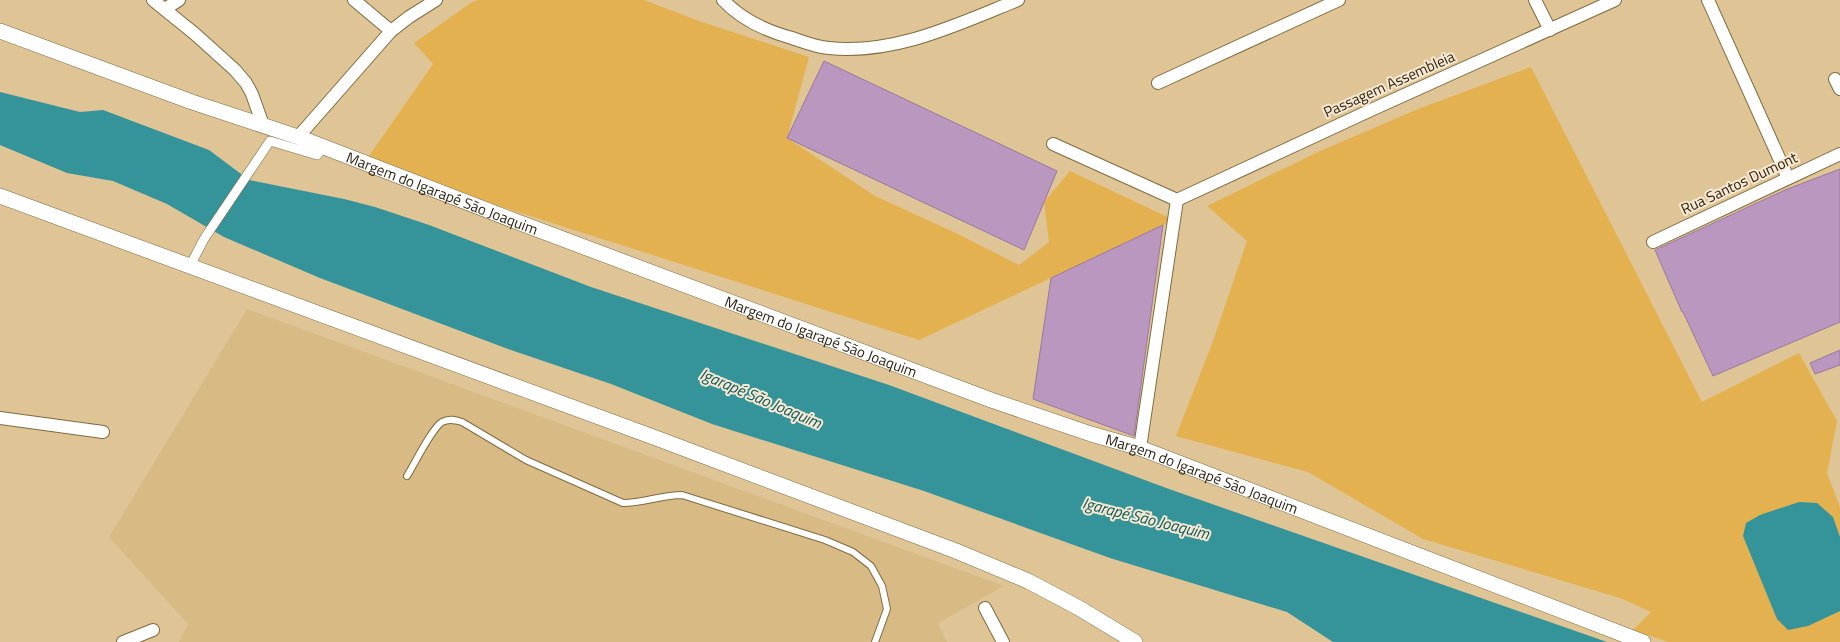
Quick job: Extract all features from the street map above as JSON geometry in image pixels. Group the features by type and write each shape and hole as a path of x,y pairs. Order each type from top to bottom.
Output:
{"street":[{"path":"153,0 209,46 246,83 254,99 262,125"},
{"path":"165,9 179,0"},
{"path":"354,0 391,31"},
{"path":"298,137 391,31 436,0"},
{"path":"723,0 731,8 768,31 827,48 866,50 916,38 1018,0"},
{"path":"1158,83 1339,0"},
{"path":"1535,0 1550,30"},
{"name":"Passagem Assembleia","path":"1177,200 1615,0"},
{"path":"1708,0 1788,178"},
{"name":"Margem do Igarapé São Joaquim","path":"0,31 192,102 298,137 506,218 991,400 1091,434 1140,448 1643,642"},
{"path":"190,266 204,239 270,141 317,155 324,147"},
{"path":"1052,144 1177,200 1140,448"},
{"name":"Rua Santos Dumont","path":"1652,242 1840,154"},
{"path":"0,196 956,551 1028,581 1079,608 1118,637 1135,642"},
{"path":"0,418 103,432"},
{"path":"985,608 1003,642"},
{"path":"123,642 153,630"}],"lane":[{"path":"407,476 435,430 442,422 453,419 462,422 534,464 623,502 635,503 682,495 825,540 853,552 871,566 882,586 887,610 875,642"}],"shaded area":[{"path":"479,0 644,0 699,21 809,57 787,138 875,196 958,234 1019,265 1049,242 1044,202 1070,171 1174,220 919,340 364,163 433,64 414,43 472,2"},
{"path":"1531,67 1702,402 1799,353 1837,421 1827,473 1840,507 1840,642 1668,642 1633,630 1651,612 1620,598 1423,539 1308,472 1176,436 1213,341 1247,241 1207,206 1320,151 1418,109"},
{"path":"247,309 1004,586 938,623 947,642 179,642 188,624 109,537"}],"water":[{"name":"Igarapé São Joaquim","path":"0,92 80,112 103,110 209,150 249,180 344,199 429,225 591,287 889,385 1169,489 1607,642 1333,642 1287,612 1110,558 924,491 712,424 611,384 508,349 320,278 224,237 167,204 113,181 67,173 0,145"},
{"path":"1799,502 1817,503 1833,517 1840,537 1840,611 1808,626 1788,630 1777,619 1743,536 1746,523 1760,515"}],"building":[{"path":"824,61 1057,171 1024,250 787,138"},
{"path":"1840,169 1840,322 1713,376 1655,250 1785,190"},
{"path":"1163,225 1134,436 1033,399 1051,278"},
{"path":"1840,350 1840,365 1815,374 1810,363"}]}
